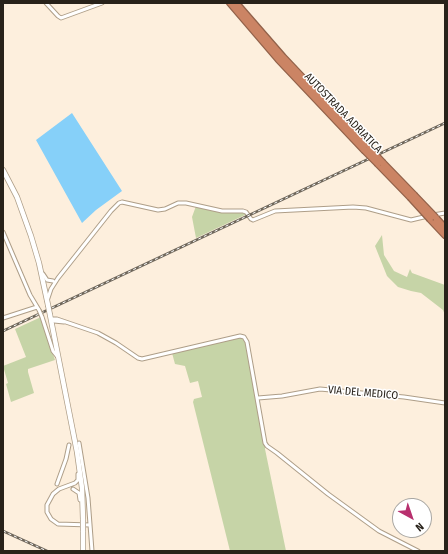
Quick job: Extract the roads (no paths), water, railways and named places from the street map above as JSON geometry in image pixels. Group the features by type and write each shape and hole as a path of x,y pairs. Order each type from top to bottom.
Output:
{"highway":[{"name":"AUTOSTRADA ADRIATICA","path":"230,3 366,149 433,218 445,228"},
{"name":"AUTOSTRADA ADRIATICA","path":"236,3 265,41"},
{"name":"AUTOSTRADA ADRIATICA","path":"433,218 445,235"}],"main road":[{"path":"3,171 20,203 31,236 45,288 79,465 82,488 83,551"}],"street":[{"path":"46,3 61,18 102,3"},
{"path":"45,288 58,278 111,210 122,202 158,210 165,209 178,203 186,203 222,211 243,211 246,212 253,220 276,211 353,207 366,208 411,220 445,213"},
{"path":"3,232 20,274 42,317 53,351 58,356"},
{"path":"41,270 47,280 53,283"},
{"path":"48,303 53,283"},
{"path":"3,318 38,308"},
{"path":"50,317 98,333 142,359 244,337 247,342 258,398 265,444 379,532 418,551"},
{"path":"53,332 55,326 64,322"},
{"name":"VIA DEL MEDICO","path":"258,398 282,396 320,389 404,397 445,403"},
{"path":"79,443 86,483 92,551"},
{"path":"57,484 66,459 69,445"},
{"path":"70,486 78,480 79,465"},
{"path":"82,488 78,486 70,486 62,488 53,494 48,502 47,512 55,523 62,525 90,525"},
{"path":"62,488 82,488"},
{"path":"73,489 80,495 83,514"}],"water":[{"path":"72,113 122,191 96,210 82,223 36,140"}],"railway":[{"path":"3,331 445,123"},
{"path":"3,531 47,551"}]}
